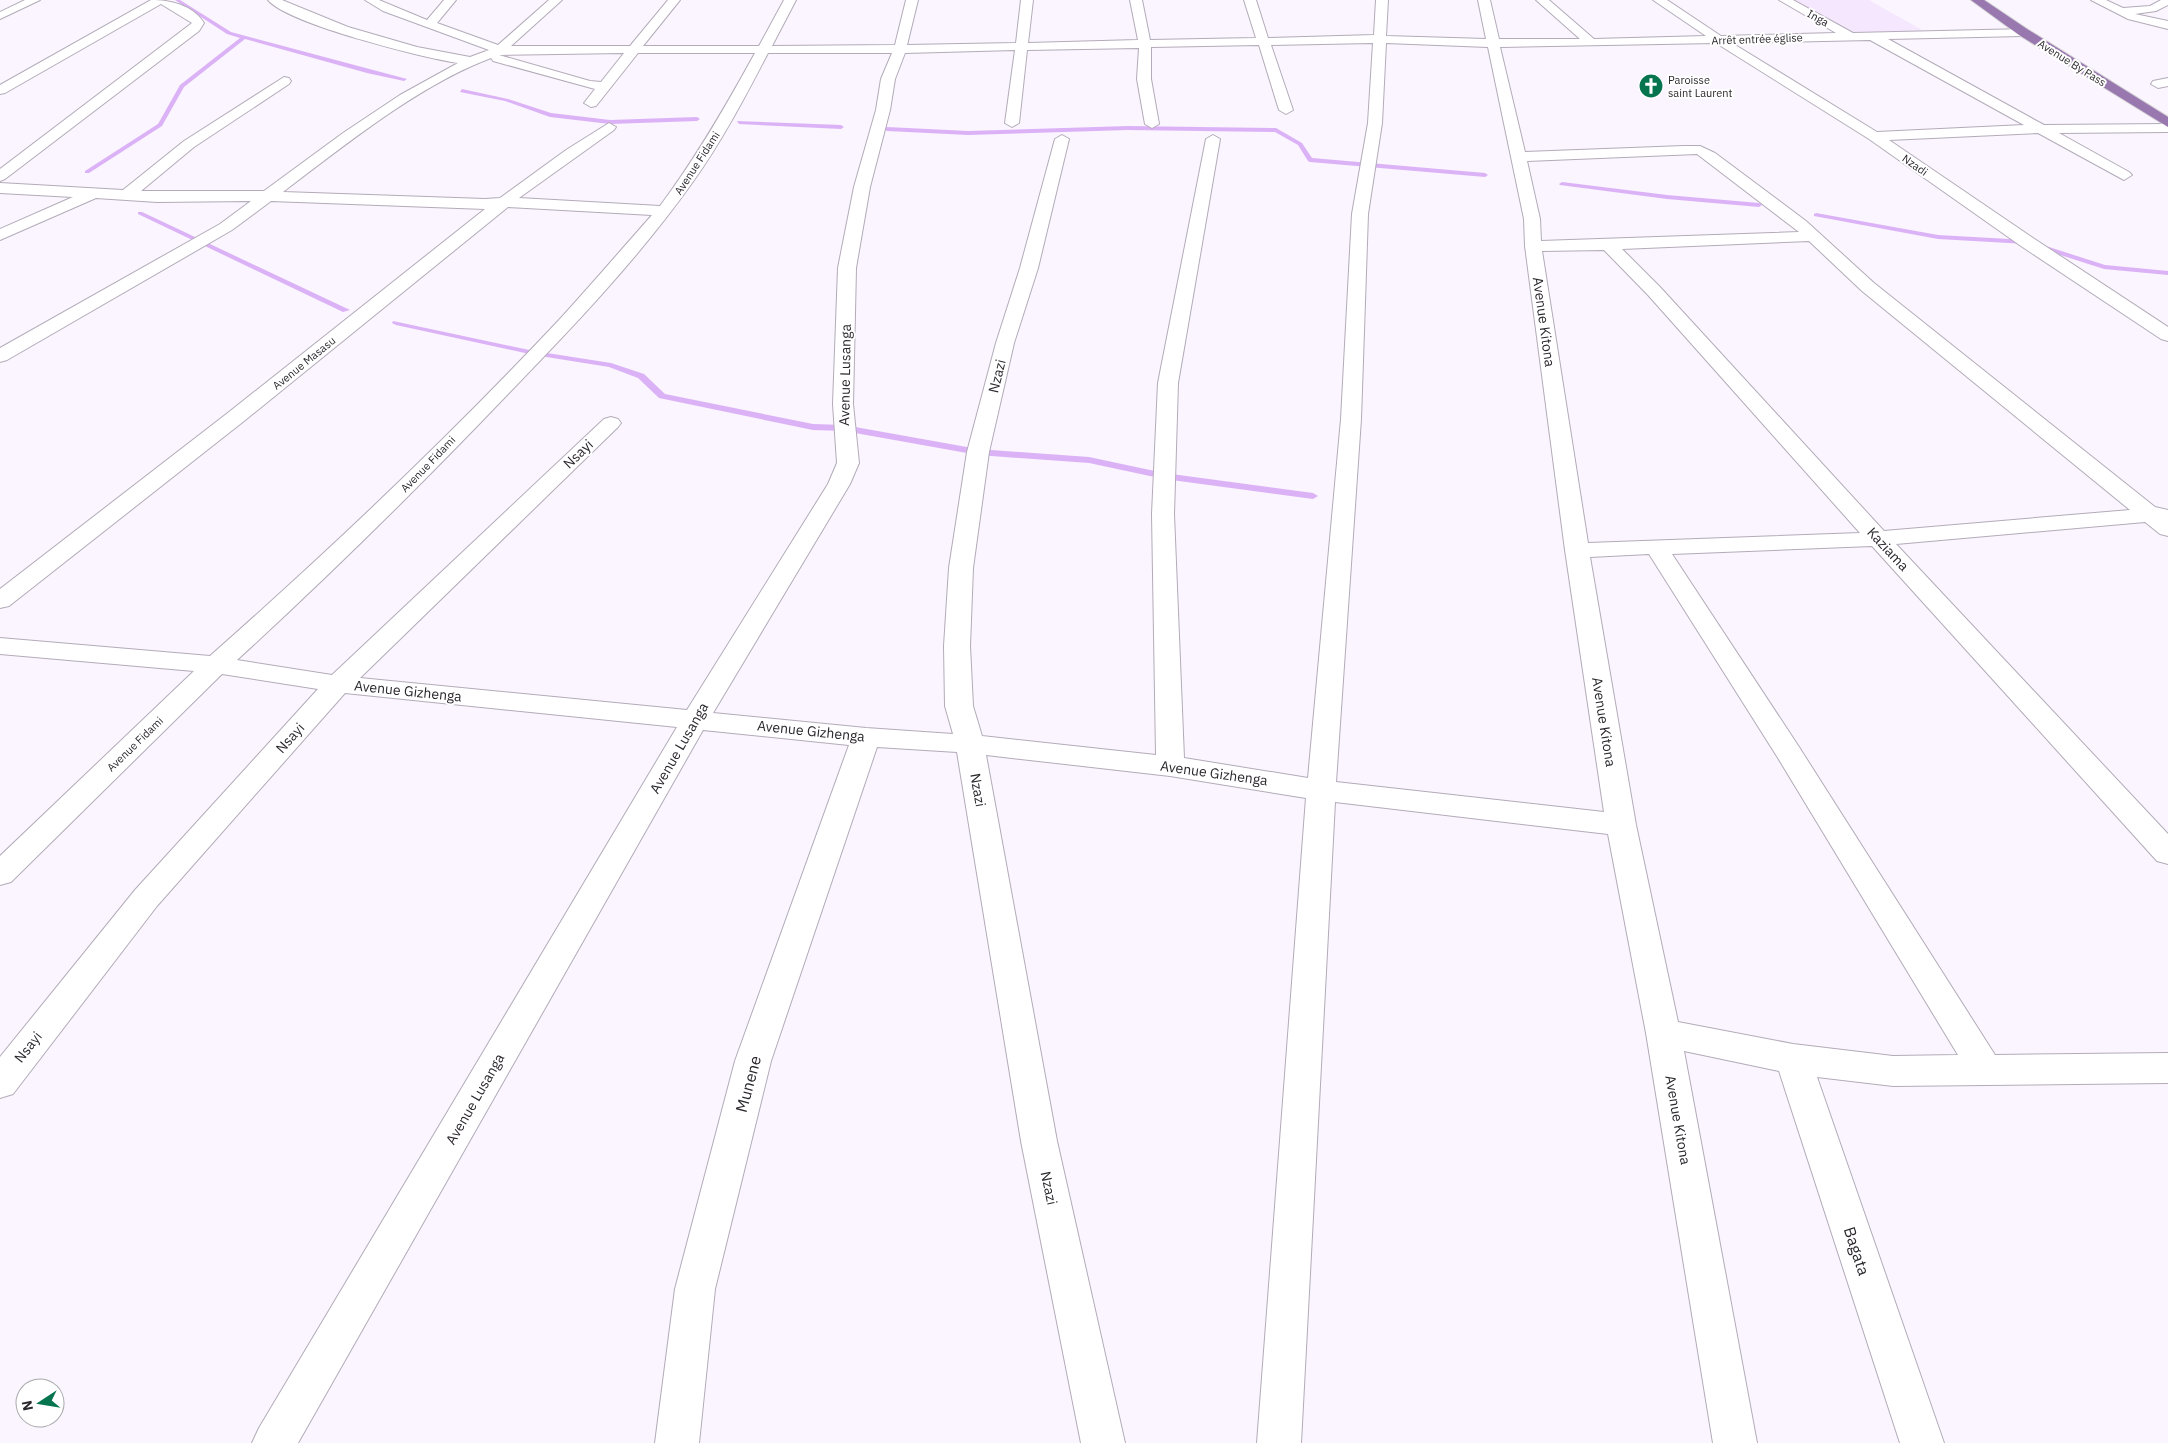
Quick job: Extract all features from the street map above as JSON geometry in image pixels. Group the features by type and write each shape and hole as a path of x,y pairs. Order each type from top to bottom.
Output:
{"highway":[{"name":"Avenue By Pass","path":"1977,0 2023,32 2168,124"}],"street":[{"path":"0,16 34,0"},
{"path":"0,90 160,0 195,18 198,22 196,28 0,176"},
{"path":"274,0 286,8 414,51 471,60"},
{"path":"371,0 387,9 493,52 589,85 604,86"},
{"path":"429,25 450,0"},
{"path":"0,356 70,314 226,227 356,130 405,98 471,60 493,52 556,0"},
{"path":"591,103 674,0"},
{"name":"Avenue Fidami","path":"0,874 216,665 319,572 407,486 565,324 664,211 687,180 732,108 790,0"},
{"name":"Avenue Lusanga","path":"274,1443 695,719 839,484 848,463 843,404 847,268 862,187 888,79 900,49 912,0"},
{"path":"1012,123 1027,0"},
{"path":"1136,0 1145,43 1144,79 1152,124"},
{"path":"1250,0 1286,110"},
{"path":"1279,1443 1321,790 1350,419 1360,214 1375,123 1382,0"},
{"name":"Avenue Kitona","path":"1484,0 1532,219 1533,246 1577,550 1621,826 1663,1033 1735,1443"},
{"path":"1542,0 1591,43"},
{"name":"Nzadi","path":"1659,0 1719,40 1874,136 2027,242 2168,335"},
{"name":"Inga","path":"1785,0 1851,37"},
{"path":"2097,0 2118,12 2168,25"},
{"path":"2118,12 2152,9 2168,1"},
{"name":"Arrêt entrée église","path":"493,52 763,48 900,49 1023,44 1380,39 1492,43 1591,43 2023,32"},
{"path":"1873,36 2039,130 2124,175"},
{"path":"128,194 189,144 284,81"},
{"name":"Avenue Masasu","path":"0,600 293,372 504,202 558,161 609,127"},
{"path":"1874,136 2039,130 2168,128"},
{"name":"Nzazi","path":"1062,139 1029,268 1006,343 977,462 961,568 957,646 959,706 970,744 1039,1141 1103,1443"},
{"path":"1170,766 1163,514 1168,383 1213,139"},
{"path":"1519,157 1700,150 1726,166 1800,224 1868,287 2159,514 2168,529"},
{"path":"0,188 96,192 157,197 269,196 485,204 504,202 664,211"},
{"path":"0,234 96,192"},
{"path":"1533,246 1608,245 1812,236"},
{"name":"Kaziama","path":"1608,245 1654,291 1878,539 2168,853"},
{"name":"Nsayi","path":"0,1083 146,898 338,684 611,422"},
{"path":"1577,550 1878,539 2159,514"},
{"path":"1656,547 1790,754 1986,1071"},
{"name":"Avenue Gizhenga","path":"0,646 216,665 338,684 695,719 866,738 970,744 1170,766 1321,790 1621,826"},
{"name":"Munene","path":"677,1443 695,1288 753,1061 866,738"},
{"path":"1663,1033 1793,1058 1893,1071 2168,1068"},
{"name":"Bagata","path":"1793,1058 1922,1443"}],"shaded area":[{"path":"1791,0 1869,0 1924,31 1853,34"}],"waterway":[{"path":"177,0 229,33 244,37"},
{"path":"87,172 160,125 182,86 244,37"},
{"path":"244,37 369,72 404,79"},
{"path":"462,91 506,100 550,115 610,122 697,119"},
{"path":"739,122 841,127"},
{"path":"887,129 968,133 1128,128 1276,130 1300,144 1310,160 1485,175"},
{"path":"1562,184 1667,197 1759,205"},
{"path":"140,213 346,310"},
{"path":"1816,215 1938,237 2027,242 2104,267 2168,273"},
{"path":"396,323 534,353 611,365 641,376 662,396 813,427 844,428 978,452 1089,460 1164,476 1313,496"}],"place":[{"name":"Paroisse saint Laurent","path":"1651,86"}]}
